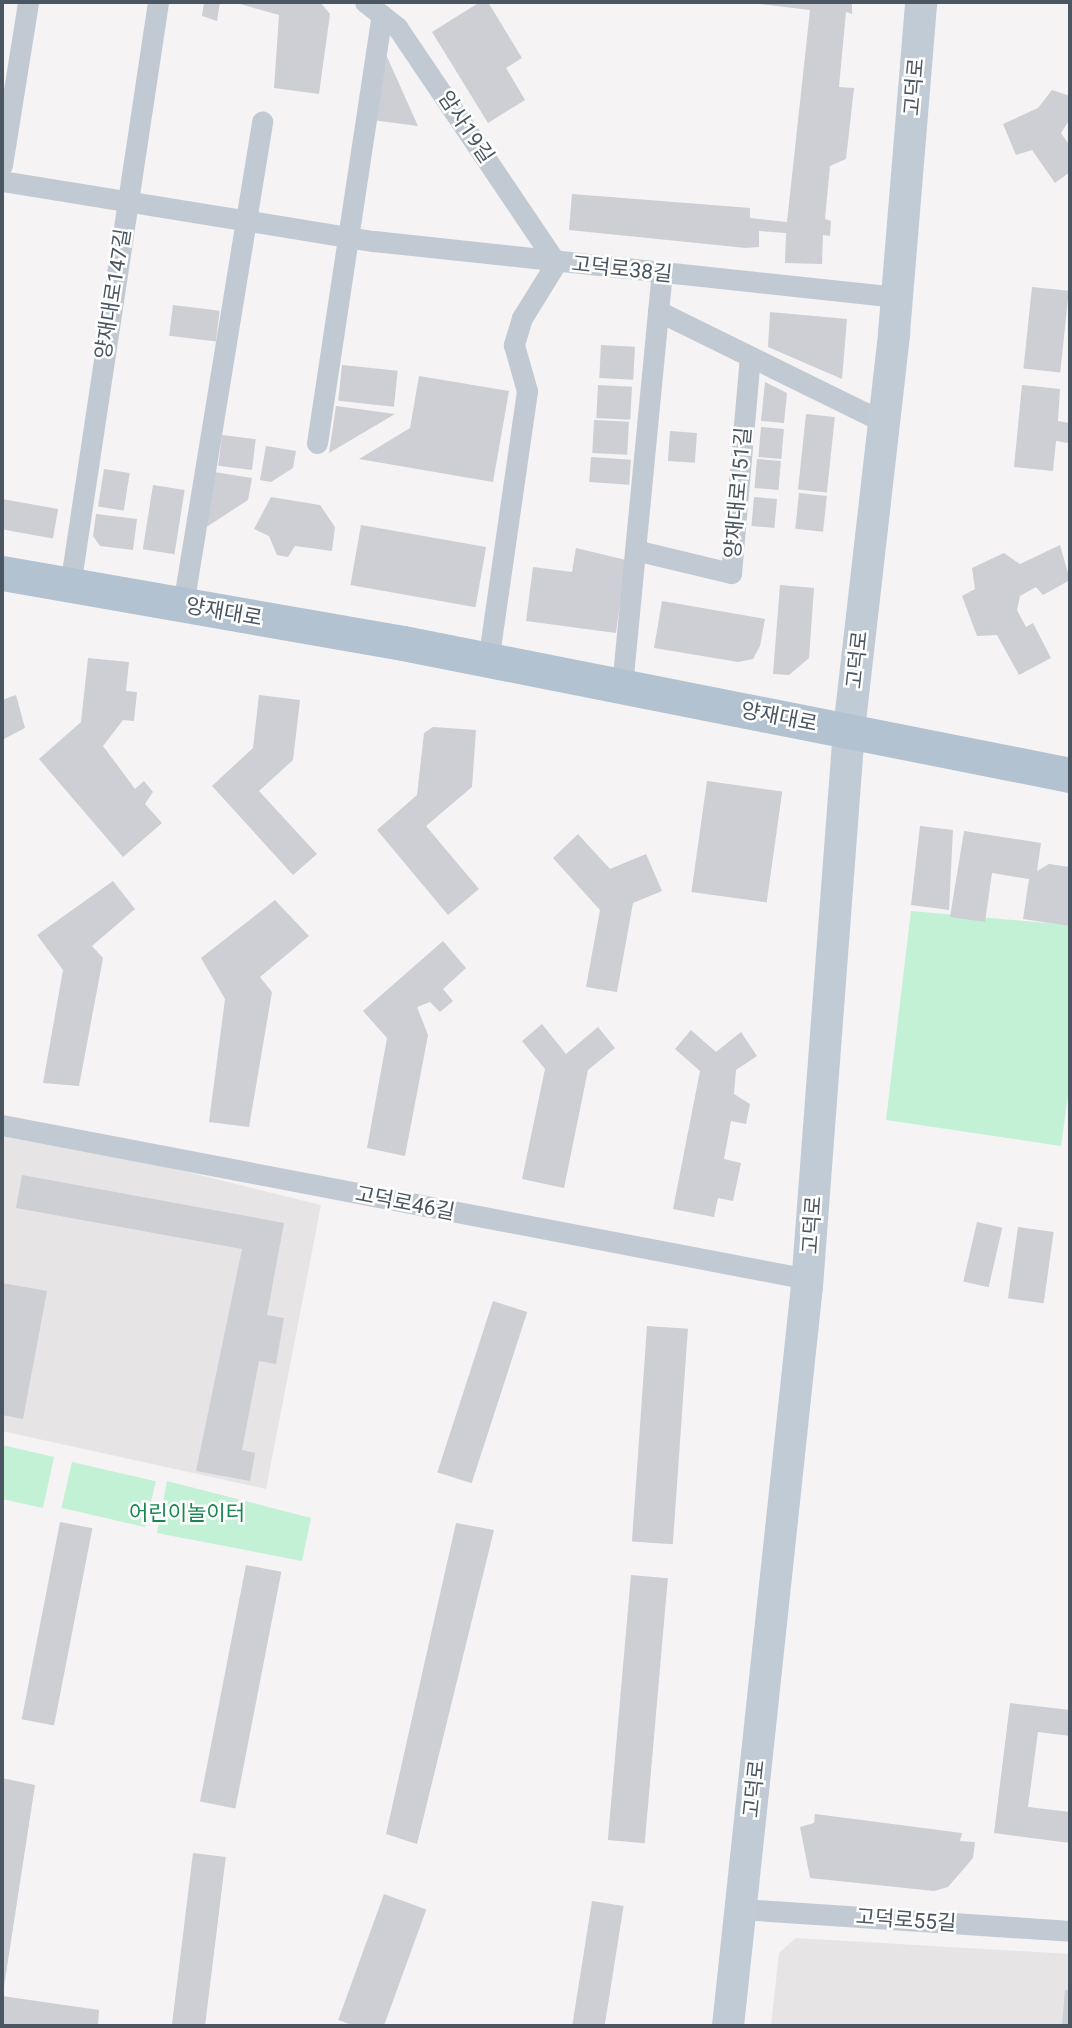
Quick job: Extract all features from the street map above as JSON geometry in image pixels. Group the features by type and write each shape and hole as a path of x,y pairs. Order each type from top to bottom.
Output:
{"main road":[{"name":"고덕로","path":"728,2026 808,1279 849,730 897,296 921,2"},
{"name":"양재대로","path":"2,573 488,660 1070,775"}],"street":[{"path":"2,165 28,2"},
{"name":"양재대로147길","path":"70,586 158,2"},
{"name":"암사19길","path":"365,2 397,27 556,263"},
{"path":"317,443 382,15"},
{"path":"183,605 262,121"},
{"name":"고덕로38길","path":"2,181 348,237 556,263 897,296"},
{"path":"488,660 527,391 514,345 556,263"},
{"path":"622,686 662,273"},
{"path":"658,312 884,422"},
{"name":"양재대로151길","path":"635,550 731,573 750,357"},
{"name":"고덕로46길","path":"2,1125 808,1279"},
{"name":"고덕로55길","path":"741,1909 1070,1931"}],"shaded area":[{"path":"2,1126 321,1205 266,1489 2,1431"},
{"path":"796,1938 1070,1954 1070,2026 771,2026 779,1953"}],"green space":[{"path":"911,911 1070,925 1070,1081 1061,1146 886,1120"},
{"path":"2,1445 54,1457 43,1508 2,1499"},
{"path":"72,1462 156,1481 145,1527 61,1508"},
{"name":"어린이놀이터","path":"167,1481 311,1518 302,1561 157,1533"}],"building":[{"path":"204,2 220,2 217,21 202,16"},
{"path":"233,2 320,2 330,14 319,94 274,88 279,15"},
{"path":"480,2 488,2 522,58 506,68 525,100 488,123 432,32"},
{"path":"744,2 852,2 852,14 846,12 839,87 854,88 846,159 830,166 825,219 831,221 830,236 823,235 822,264 785,263 786,233 759,231 759,247 746,248 569,230 572,194 750,208 750,218 787,222 810,10"},
{"path":"384,50 418,126 372,120"},
{"path":"1052,90 1070,96 1070,119 1061,133 1070,146 1070,172 1055,183 1032,150 1016,155 1003,124 1038,108"},
{"path":"1032,287 1069,291 1060,372 1023,369"},
{"path":"173,305 220,311 216,341 169,336"},
{"path":"770,312 847,319 842,379 768,347"},
{"path":"601,345 635,347 633,380 599,378"},
{"path":"342,365 398,371 394,407 338,401"},
{"path":"419,376 509,391 493,482 359,459 410,428"},
{"path":"765,382 787,393 784,423 761,421"},
{"path":"598,385 632,387 630,420 596,418"},
{"path":"1022,385 1060,389 1058,421 1069,423 1068,443 1056,441 1053,471 1014,467"},
{"path":"336,406 395,414 329,453"},
{"path":"806,414 835,417 827,493 798,490"},
{"path":"594,420 629,422 627,455 592,453"},
{"path":"761,427 784,429 781,459 758,457"},
{"path":"670,431 697,433 695,463 668,461"},
{"path":"222,435 256,439 252,470 218,466"},
{"path":"266,446 296,451 293,468 271,482 260,480"},
{"path":"591,457 631,460 629,485 589,482"},
{"path":"757,459 781,461 778,490 754,488"},
{"path":"104,469 130,473 124,511 98,507"},
{"path":"214,472 252,478 248,500 205,528"},
{"path":"153,485 185,490 174,554 143,549"},
{"path":"799,493 827,496 823,532 795,529"},
{"path":"271,497 320,505 335,527 332,551 295,546 288,557 277,555 269,536 254,529"},
{"path":"754,497 777,499 774,528 751,526"},
{"path":"2,499 58,509 53,538 2,529"},
{"path":"96,514 137,519 133,550 100,546 93,536"},
{"path":"361,525 486,547 475,607 350,585"},
{"path":"1060,545 1070,580 1043,595 1036,587 1020,596 1017,610 1026,627 1033,623 1051,658 1019,675 997,635 977,636 962,596 975,589 972,568 1004,553 1020,564"},
{"path":"576,548 626,560 616,633 526,621 533,567 572,572"},
{"path":"780,585 814,588 809,658 789,675 773,674"},
{"path":"662,601 765,619 760,646 753,659 738,662 654,648"},
{"path":"88,658 129,662 126,691 137,692 134,721 123,720 103,746 135,789 144,781 153,792 145,804 162,823 123,857 39,759 81,722"},
{"path":"16,695 25,728 2,740 2,700"},
{"path":"259,695 300,700 293,760 259,791 317,854 293,875 212,786 253,748"},
{"path":"433,727 476,730 472,787 426,826 479,889 448,915 377,830 417,795 424,733"},
{"path":"707,781 782,792 767,902 691,892"},
{"path":"920,826 953,830 949,910 911,905"},
{"path":"964,831 1041,843 1037,871 1049,864 1070,867 1070,926 1023,919 1029,879 992,873 985,922 950,917"},
{"path":"578,834 610,869 646,854 662,891 633,903 617,992 586,987 600,910 553,858"},
{"path":"113,881 135,909 92,946 103,958 79,1086 43,1083 63,970 37,935"},
{"path":"275,900 309,936 260,977 272,992 249,1127 209,1122 225,999 201,958"},
{"path":"443,941 466,968 443,989 453,1001 440,1012 430,1002 417,1007 428,1035 405,1156 367,1148 387,1038 363,1011"},
{"path":"542,1024 566,1054 598,1027 615,1048 588,1070 564,1188 522,1179 545,1069 522,1041"},
{"path":"691,1030 716,1052 741,1032 757,1056 736,1070 734,1094 750,1104 746,1124 731,1121 724,1159 741,1163 733,1201 718,1198 714,1217 673,1209 700,1071 675,1049"},
{"path":"22,1175 284,1223 267,1315 284,1318 276,1364 259,1361 242,1450 255,1453 250,1481 196,1471 242,1249 16,1208"},
{"path":"977,1222 1002,1228 989,1287 963,1281"},
{"path":"1018,1227 1054,1232 1044,1303 1008,1298"},
{"path":"2,1283 47,1291 23,1419 2,1415"},
{"path":"493,1301 527,1312 472,1483 437,1472"},
{"path":"647,1326 688,1329 673,1544 632,1541"},
{"path":"60,1522 92,1528 54,1726 22,1719"},
{"path":"456,1523 494,1530 417,1844 386,1834"},
{"path":"246,1565 281,1572 235,1808 200,1802"},
{"path":"631,1575 668,1578 645,1843 608,1840"},
{"path":"1010,1703 1070,1710 1070,1736 1038,1732 1028,1807 1070,1812 1070,1843 994,1833"},
{"path":"2,1778 35,1785 3,1993 2,1993"},
{"path":"815,1814 962,1833 960,1841 975,1842 973,1858 948,1887 934,1891 810,1878 800,1827 814,1823"},
{"path":"193,1853 226,1857 205,2026 172,2026"},
{"path":"384,1894 426,1909 384,2026 355,2026 338,2020"},
{"path":"592,1901 624,1906 605,2026 572,2026"},
{"path":"1065,1990 1070,1991 1070,2026 1062,2026"},
{"path":"2,1996 99,2010 98,2026 2,2026"}]}
